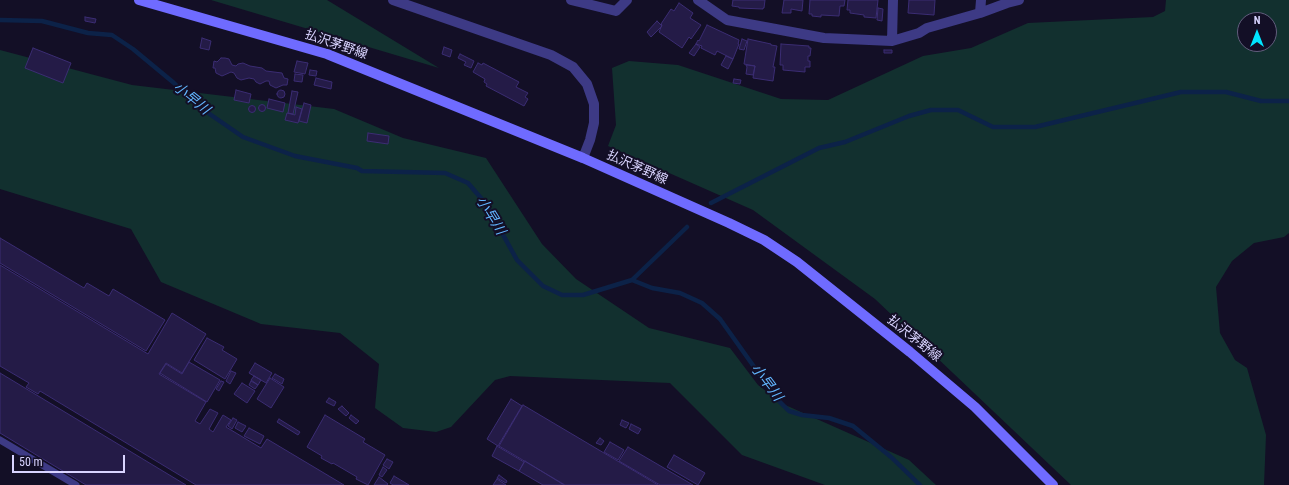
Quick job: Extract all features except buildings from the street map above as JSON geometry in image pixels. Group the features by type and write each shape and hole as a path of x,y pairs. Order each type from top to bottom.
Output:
{"main road":[{"name":"払沢茅野線","path":"139,0 327,54 583,158 764,240 797,262 910,352 975,408 1053,485"}],"street":[{"path":"393,0 551,55 572,67 587,84 594,104 594,123 590,140 583,158"},
{"path":"572,0 616,11 627,0"},
{"path":"698,0 727,20 824,38 892,41 919,33 927,28 1019,0"},
{"path":"892,41 893,0"},
{"path":"980,13 981,0"}],"lane":[{"path":"0,440 76,485"}],"green space":[{"path":"211,0 327,0 439,68"},
{"path":"1166,0 1289,0 1289,233 1284,237 1254,243 1232,261 1216,287 1220,333 1235,360 1247,368 1266,435 1264,485 1071,485 875,299 753,210 608,146 616,125 612,68 629,61 678,65 781,99 828,100 923,56 971,48 1028,23 1153,17 1165,11"},
{"path":"0,50 132,85 334,109 403,138 486,158 542,244 576,279 649,328 730,348 758,385 783,404 909,460 936,485 825,485 742,455 670,383 510,376 495,380 451,427 436,432 403,428 375,408 379,364 340,333 261,324 161,282 131,229 0,189"}],"waterway":[{"name":"小早川","path":"0,20 42,21 88,33 112,35 133,49 174,83 198,106 243,137 295,156 357,168 362,171 445,173 468,183 486,204 517,260 543,286 562,295 583,295 632,280 652,288 680,293 702,303 720,319 777,399 789,411 802,415 829,418 853,426 891,457 920,485"},
{"path":"711,203 819,148 845,142 909,116 931,110 958,110 993,127 1035,127 1181,92 1226,92 1261,101 1289,101"},
{"path":"632,280 687,227"}]}
